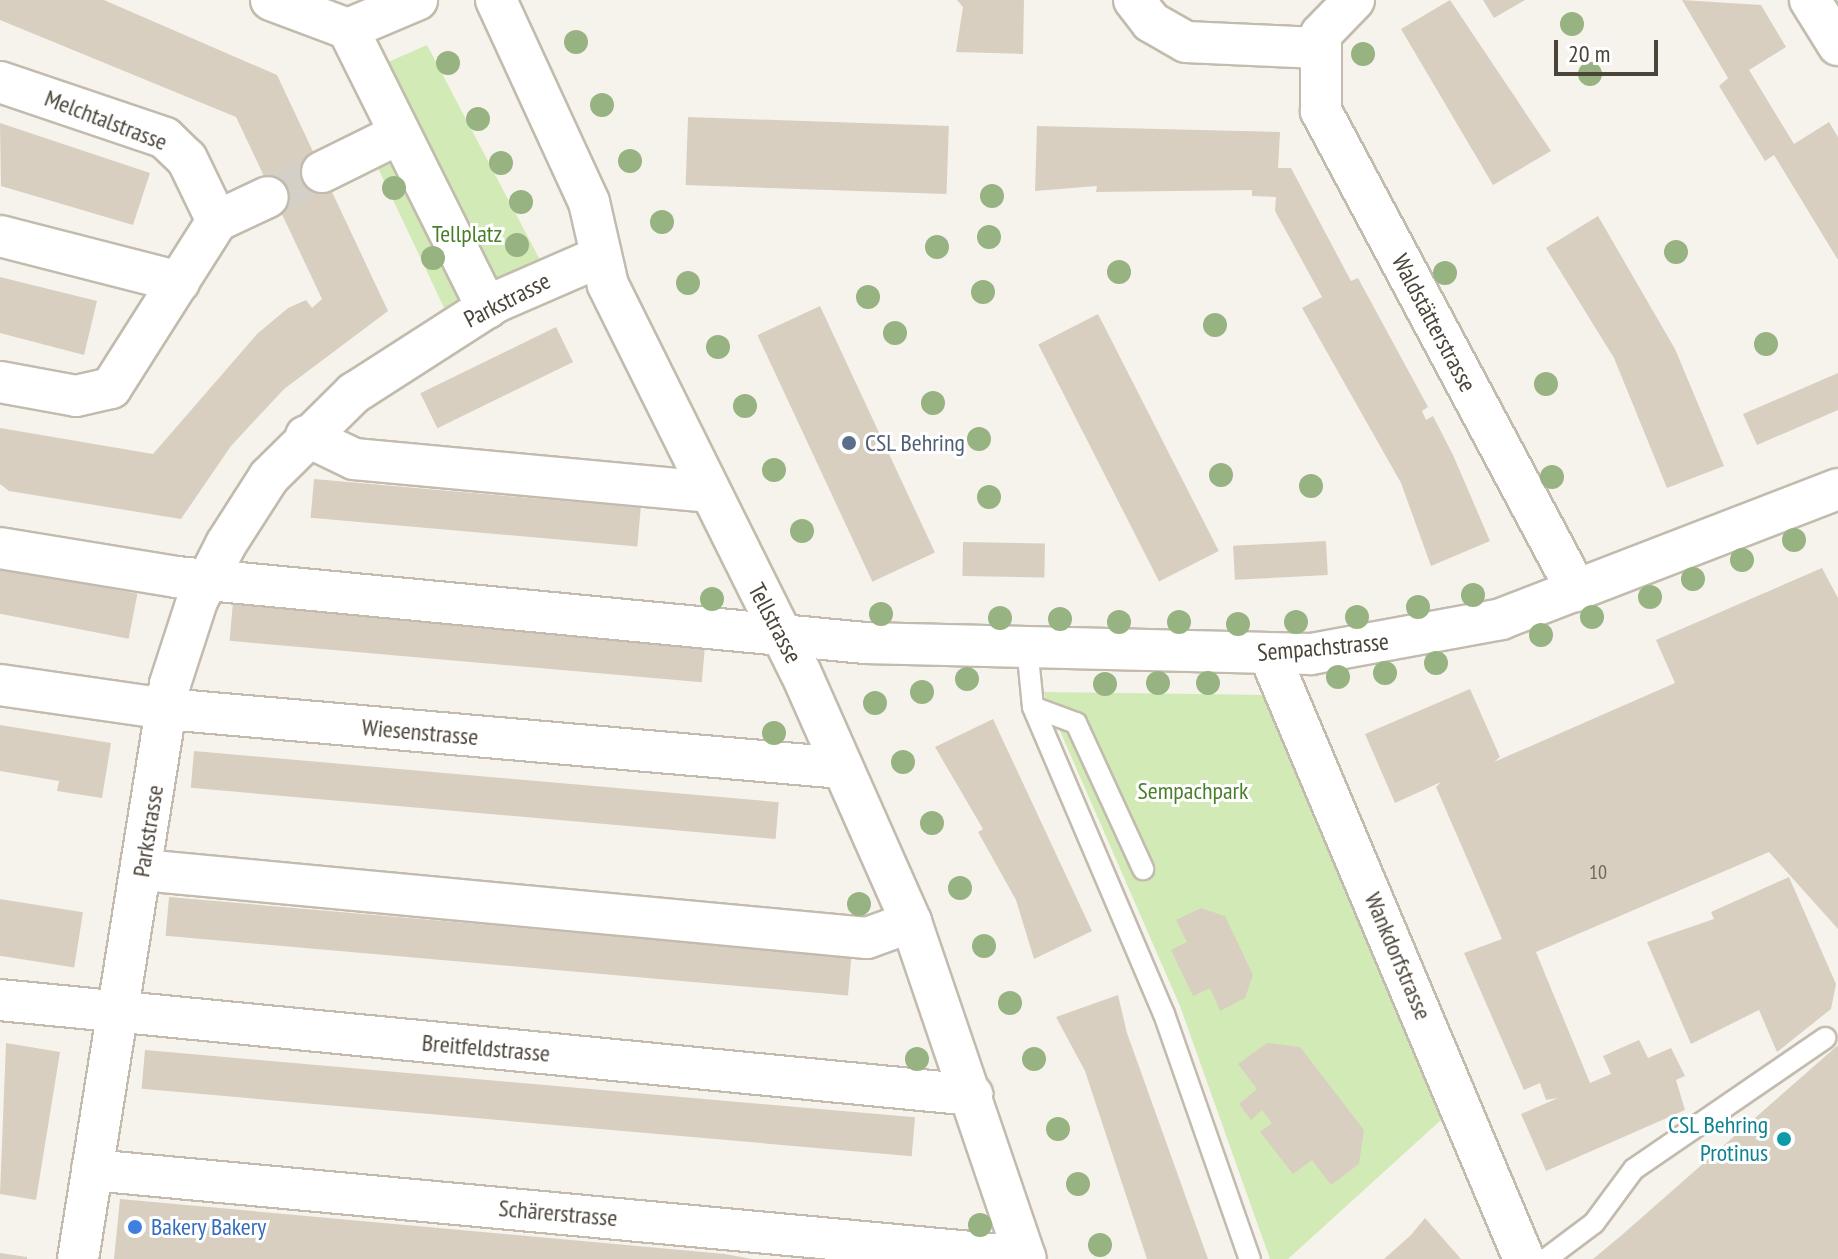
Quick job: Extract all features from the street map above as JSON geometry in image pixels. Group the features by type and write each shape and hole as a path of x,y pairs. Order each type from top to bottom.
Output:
{"street":[{"path":"271,0 348,29 417,0"},
{"name":"Tellstrasse","path":"496,0 589,202 597,258 708,492 781,633 911,922 1026,1258"},
{"path":"1134,0 1151,22 1186,42 1318,48 1329,20 1354,0"},
{"path":"1810,0 1838,45"},
{"path":"348,29 487,308"},
{"name":"Waldstätterstrasse","path":"1318,48 1321,111 1577,591"},
{"name":"Melchtalstrasse","path":"0,82 165,138 187,159 217,221"},
{"path":"322,172 399,134"},
{"path":"0,382 76,396 103,393 217,221 268,197"},
{"path":"0,236 179,282"},
{"name":"Parkstrasse","path":"78,1259 166,709 208,578 243,515 306,436 408,353 487,308 597,258"},
{"path":"306,436 354,459 708,492"},
{"name":"Sempachstrasse","path":"781,633 1027,646 1269,654 1432,635 1577,591 1838,489"},
{"path":"0,548 208,578 781,633"},
{"name":"Wankdorfstrasse","path":"1269,654 1524,1259"},
{"name":"Wiesenstrasse","path":"0,685 166,709 842,768"},
{"path":"142,870 867,938 911,922"},
{"name":"Breitfeldstrasse","path":"0,1000 117,1015 972,1095"},
{"name":"Schärerstrasse","path":"92,1170 1026,1258"}],"lane":[{"path":"1027,646 1033,707 1164,1014 1250,1259"},
{"path":"1033,707 1076,723 1143,869"},
{"path":"1546,1259 1594,1223 1634,1169 1825,1038"}],"green space":[{"name":"Tellplatz","path":"427,45 540,260 447,314 369,149 400,135 370,70"},
{"name":"Sempachpark","path":"1043,692 1274,695 1452,1110 1288,1259 1270,1259 1180,1006"}],"building":[{"path":"0,0 104,0 277,75 388,311 284,389 231,446 181,519 9,491 0,484 0,428 153,454 257,334 288,308 306,300 312,308 322,299 236,117 0,20"},
{"path":"957,0 1024,0 1023,54 956,52 963,7"},
{"path":"1450,0 1551,151 1493,185 1401,29"},
{"path":"1483,0 1525,0 1494,18"},
{"path":"1682,0 1761,5 1786,47 1749,70 1794,144 1829,122 1838,137 1838,260 1774,155 1765,161 1719,86 1728,78"},
{"path":"688,117 949,126 946,194 686,185"},
{"path":"0,123 150,173 133,225 1,186"},
{"path":"1037,126 1280,132 1278,168 1291,168 1351,281 1358,278 1428,407 1422,411 1426,420 1433,416 1453,455 1490,541 1431,566 1401,483 1302,308 1322,297 1275,211 1276,197 1252,196 1252,190 1096,192 1097,186 1035,191"},
{"path":"1598,216 1675,349 1724,466 1667,488 1614,358 1546,248"},
{"path":"0,277 97,301 84,355 0,333"},
{"path":"820,306 935,553 872,582 757,335"},
{"path":"1098,314 1219,551 1159,581 1038,344"},
{"path":"556,327 573,362 437,428 420,393"},
{"path":"1838,373 1838,410 1757,445 1743,414"},
{"path":"314,479 641,508 637,546 311,518"},
{"path":"1326,541 1328,575 1235,580 1233,546"},
{"path":"963,542 1045,543 1044,577 962,576"},
{"path":"0,567 137,594 129,639 0,614"},
{"path":"1822,568 1838,598 1838,929 1769,852 1536,952 1590,1083 1611,1074 1603,1056 1639,1040 1648,1058 1671,1048 1685,1076 1676,1080 1685,1110 1546,1171 1521,1114 1558,1098 1546,1100 1540,1083 1524,1090 1464,953 1502,939 1436,787 1441,782 1395,803 1365,734 1470,689 1500,757 1494,762 1675,683 1656,640"},
{"path":"233,602 705,643 702,682 230,641"},
{"path":"993,719 1092,931 1034,959 1016,900 978,832 983,829 935,747"},
{"path":"0,725 111,743 102,798 57,791 59,781 0,771"},
{"path":"194,751 779,802 776,839 191,788"},
{"path":"1789,877 1836,984 1831,1009 1777,1052 1759,1010 1691,1044 1647,942 1714,919 1711,912"},
{"path":"169,897 851,957 848,996 166,936"},
{"path":"0,899 83,912 74,967 0,956"},
{"path":"1201,908 1225,916 1253,975 1245,998 1220,1011 1210,988 1193,996 1171,950 1187,942 1176,920"},
{"path":"1118,995 1127,1033 1208,1259 1147,1259 1085,1071 1056,1017"},
{"path":"6,1043 60,1052 36,1200 0,1194"},
{"path":"1267,1043 1300,1047 1364,1130 1359,1164 1331,1185 1312,1160 1293,1174 1260,1132 1272,1123 1262,1110 1251,1120 1239,1104 1257,1089 1238,1064"},
{"name":"CSL Behring Protinus","path":"1838,1045 1838,1259 1593,1259 1623,1234"},
{"path":"145,1050 915,1117 912,1156 142,1089"},
{"path":"120,1199 725,1254 752,1259 114,1259"},
{"path":"1425,1218 1461,1259 1384,1259 1411,1235"},
{"path":"0,1253 27,1257 27,1259 0,1259"}],"tunnel":[{"path":"268,197 322,172"}],"place":[{"name":"CSL Behring","path":"849,443"},
{"name":"CSL Behring Protinus","path":"1784,1139"},
{"name":"Bakery Bakery","path":"135,1227"}]}
